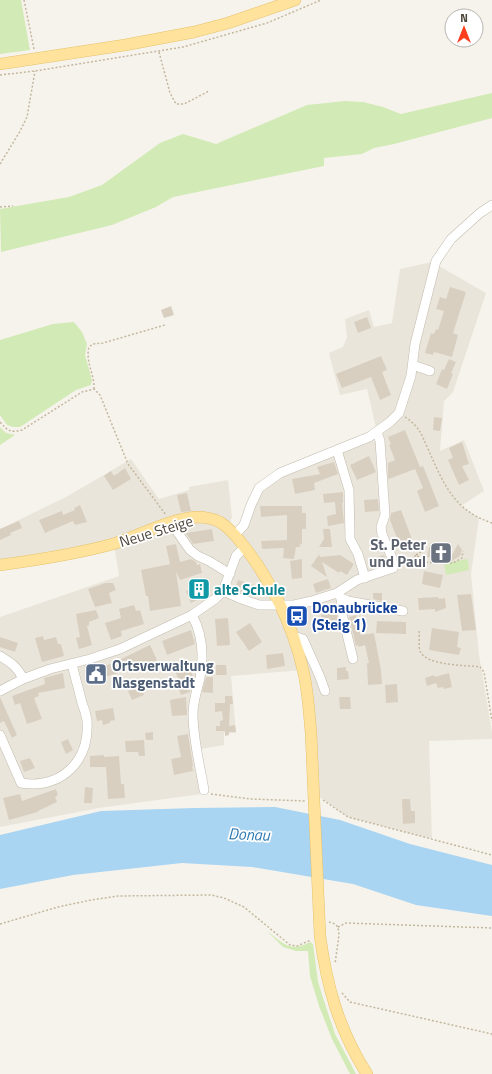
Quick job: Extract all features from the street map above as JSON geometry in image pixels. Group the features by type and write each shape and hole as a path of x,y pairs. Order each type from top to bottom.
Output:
{"main road":[{"path":"0,64 126,45 194,32 228,23 295,0"},
{"name":"Neue Steige","path":"0,565 44,559 114,544 171,523 196,517 209,518 220,522 235,535 257,563 280,605 293,636 303,670 308,702 311,800 320,936 323,957 327,980 343,1030 354,1054 367,1074"}],"street":[{"path":"235,535 244,525 259,488 280,473 377,432 399,413 411,376 415,344 436,261 451,239 480,213 492,205"},
{"path":"413,365 430,371"},
{"path":"223,591 259,605 294,605 339,596 357,580 396,566 382,534 381,527 384,515 384,500 380,441 377,432"},
{"path":"337,450 349,490 350,539 358,554 365,578"},
{"path":"171,523 190,550 230,574"},
{"path":"0,691 23,679 50,669 72,664 120,649 192,615 215,599 223,591 236,556 245,547"},
{"path":"339,596 348,601 403,611"},
{"path":"339,596 353,659"},
{"path":"192,615 199,626 203,656 193,712 194,731 204,790"},
{"path":"293,636 303,639 325,691"},
{"path":"0,656 14,665 23,679"},
{"path":"0,735 20,783 42,783 64,775 72,769 79,760 85,740 87,719 72,664"}],"path":[{"path":"24,0 34,59"},
{"path":"159,52 170,93 176,104 184,104 208,92"},
{"path":"0,164 27,117 36,71"},
{"path":"0,207 13,206"},
{"path":"165,325 103,343 93,344 88,347 87,354 94,389 100,395 128,464 156,500 171,523"},
{"path":"0,422 8,430 15,432 22,430 82,392 94,389"},
{"path":"399,413 418,427 442,481 461,506 479,518 492,523"},
{"path":"396,566 405,562 453,563 462,558 463,551"},
{"path":"410,562 421,552"},
{"path":"416,555 428,563"},
{"path":"419,631 420,650 425,657 435,662 480,667 484,672 492,721"},
{"path":"204,790 211,794 251,799 311,800 348,816 492,855"},
{"path":"0,924 58,907 105,898 134,896 211,896 224,898 244,907 290,945 297,946 314,938"},
{"path":"319,922 330,922 338,927 339,934 335,967"},
{"path":"338,927 346,923 492,928"},
{"path":"340,990 350,1002 492,1034"}],"shaded area":[{"path":"432,262 486,293 453,392 444,401 440,451 464,440 484,491 461,506 479,518 471,574 479,655 492,739 429,741 432,839 348,817 314,793 303,670 231,676 236,733 224,733 224,745 201,749 205,785 209,793 99,808 0,827 0,617 119,576 114,544 0,565 0,529 66,497 131,459 159,499 189,490 189,487 228,480 232,517 228,528 235,535 259,488 280,473 377,432 367,389 340,395 329,353 343,347 347,337 345,319 369,310 374,327 392,323 400,269"}],"green space":[{"path":"0,0 21,0 30,50 0,54"},
{"path":"492,93 492,118 374,148 362,154 324,158 324,166 173,197 156,207 112,225 1,252 0,209 69,197 102,185 160,143 183,134 216,144 307,105 345,101 363,102 383,107 401,114"},
{"path":"74,322 82,332 87,344 85,355 92,380 91,385 76,390 20,427 7,425 0,415 0,340 53,324"},
{"path":"0,427 6,433 15,435 0,445"},
{"path":"468,559 469,570 446,575 444,563"},
{"path":"267,931 282,943 292,947 297,947 310,942 313,944 318,982 326,1007 335,1034 356,1074 350,1074 332,1039 319,1006 310,976 308,951 296,951 283,947"}],"water":[{"name":"Donau","path":"275,807 340,820 410,844 492,865 492,916 416,905 353,884 252,867 182,863 73,875 0,889 0,835 101,811"}],"building":[{"path":"450,287 466,292 453,333 458,335 452,357 434,352 433,355 425,353 431,333 434,334 436,329 438,330 444,311 436,309 440,297 446,299"},
{"path":"171,306 174,315 164,318 161,310"},
{"path":"367,317 371,328 358,333 354,322"},
{"path":"381,356 387,370 382,372 391,395 380,400 371,377 342,388 336,374"},
{"path":"449,359 456,362 451,373 453,374 447,389 436,384 442,369 444,370"},
{"path":"434,417 442,418 440,431 433,430"},
{"path":"405,430 420,467 423,466 439,506 425,512 417,491 423,488 415,469 389,479 388,477 388,463 395,460 389,445 391,444 388,437"},
{"path":"462,442 469,464 462,466 469,480 459,485 448,460 453,458 449,448"},
{"path":"369,456 376,472 357,480 350,465"},
{"path":"334,462 338,474 314,483 315,490 295,494 292,479 320,474 317,467"},
{"path":"125,468 131,479 113,490 104,476 111,471 114,476"},
{"path":"343,492 342,503 344,523 328,526 327,516 336,514 335,502 324,503 323,494"},
{"path":"187,493 191,511 181,512 177,495"},
{"path":"378,499 379,511 365,512 364,500"},
{"path":"80,505 87,522 75,525 73,521 45,533 39,520 62,511 63,515 75,510 74,508"},
{"path":"260,506 302,506 302,513 306,513 306,529 302,529 302,545 300,543 300,547 296,547 294,559 283,558 284,548 262,549 261,541 287,540 287,515 261,517"},
{"path":"401,510 413,542 401,548 390,520 391,513"},
{"path":"19,521 22,528 10,533 11,535 0,540 0,529"},
{"path":"212,529 214,541 193,544 186,533"},
{"path":"323,529 330,529 332,547 319,547 324,539"},
{"path":"176,544 180,562 191,559 196,562 197,565 200,564 202,573 180,580 176,571 181,606 150,611 148,596 146,596 141,570 170,564 166,546"},
{"path":"458,544 462,550 460,556 447,564"},
{"path":"429,547 447,547 447,560 431,560 431,557 427,557"},
{"path":"319,554 320,557 340,555 354,564 347,575 340,571 339,573 322,562 327,577 311,566"},
{"path":"384,555 387,564 373,568 370,559"},
{"path":"302,559 302,578 292,579 290,561"},
{"path":"424,571 443,575 440,588 422,584"},
{"path":"328,579 331,588 316,593 313,584"},
{"path":"238,580 258,586 255,597 240,592 242,588 236,586"},
{"path":"105,583 113,583 116,590 109,593 112,603 95,607 88,589"},
{"name":"alte Schule","path":"203,583 209,594 191,603 186,591"},
{"path":"373,593 382,593 382,601 373,599"},
{"path":"471,594 476,630 462,631 457,595"},
{"path":"439,597 438,599 445,598 446,608 435,612 435,609 419,610 418,598"},
{"path":"134,605 136,611 140,610 144,624 121,631 122,636 111,640 105,623 121,618 119,609"},
{"path":"96,610 99,618 89,622 89,625 87,626 92,645 79,649 76,638 80,637 76,614"},
{"path":"336,610 338,623 323,626 321,614"},
{"path":"356,615 361,635 374,633 382,684 368,685 367,663 369,663 365,645 359,647 358,645 356,646 349,617"},
{"path":"228,618 230,645 217,646 215,619"},
{"path":"377,621 406,622 406,634 376,633"},
{"path":"250,623 262,642 249,651 236,632"},
{"path":"432,628 459,632 457,647 461,648 459,655 429,650"},
{"path":"191,630 195,644 167,655 162,641"},
{"path":"43,636 44,640 56,637 58,644 61,644 64,656 42,662 35,638"},
{"path":"0,637 18,643 15,652 0,647"},
{"path":"150,645 157,660 147,665 147,667 137,672 133,664 118,673 91,681 88,671 120,661 119,660"},
{"path":"283,653 285,666 267,669 266,655"},
{"path":"188,663 194,679 193,682 187,684 190,692 181,695 178,687 181,686 174,668"},
{"path":"216,665 226,665 227,675 216,675"},
{"path":"346,667 349,679 337,680 337,668"},
{"path":"63,673 65,688 38,693 39,696 34,698 42,719 27,724 20,703 15,705 12,696 45,684 44,678"},
{"path":"449,673 452,687 444,689 443,687 438,688 436,683 427,686 425,678"},
{"path":"206,677 213,677 213,693 202,692"},
{"path":"397,684 398,702 386,703 385,685"},
{"path":"140,686 144,695 132,700 128,691"},
{"path":"225,696 232,696 233,704 230,704 229,726 235,725 236,732 229,732 229,735 225,736 225,731 216,731 216,726 220,726 220,721 223,720 222,711 215,712 215,703 225,703"},
{"path":"0,697 17,735 12,738 4,721 0,723"},
{"path":"186,697 187,715 172,716 170,700"},
{"path":"339,697 350,697 351,709 340,709"},
{"path":"113,708 115,720 103,725 102,720 97,721 95,711"},
{"path":"153,732 153,740 146,740 145,733"},
{"path":"188,734 193,771 174,775 171,759 181,757 177,736"},
{"path":"68,739 73,750 66,754 61,742"},
{"path":"144,740 145,756 139,756 138,752 126,752 125,741"},
{"path":"104,755 104,757 119,756 121,784 124,784 125,798 108,799 106,767 90,767 90,756"},
{"path":"30,758 35,768 24,772 20,761"},
{"path":"85,787 93,788 92,803 84,803"},
{"path":"56,789 58,795 55,797 57,802 38,812 9,820 3,798 20,794 22,801"},
{"path":"402,799 410,799 411,811 415,811 415,823 403,824"}],"place":[{"name":"St. Peter und Paul","path":"441,553"},
{"name":"alte Schule","path":"199,589"},
{"name":"Donaubrücke (Steig 1)","path":"297,616"},
{"name":"Ortsverwaltung Nasgenstadt","path":"96,674"}]}
